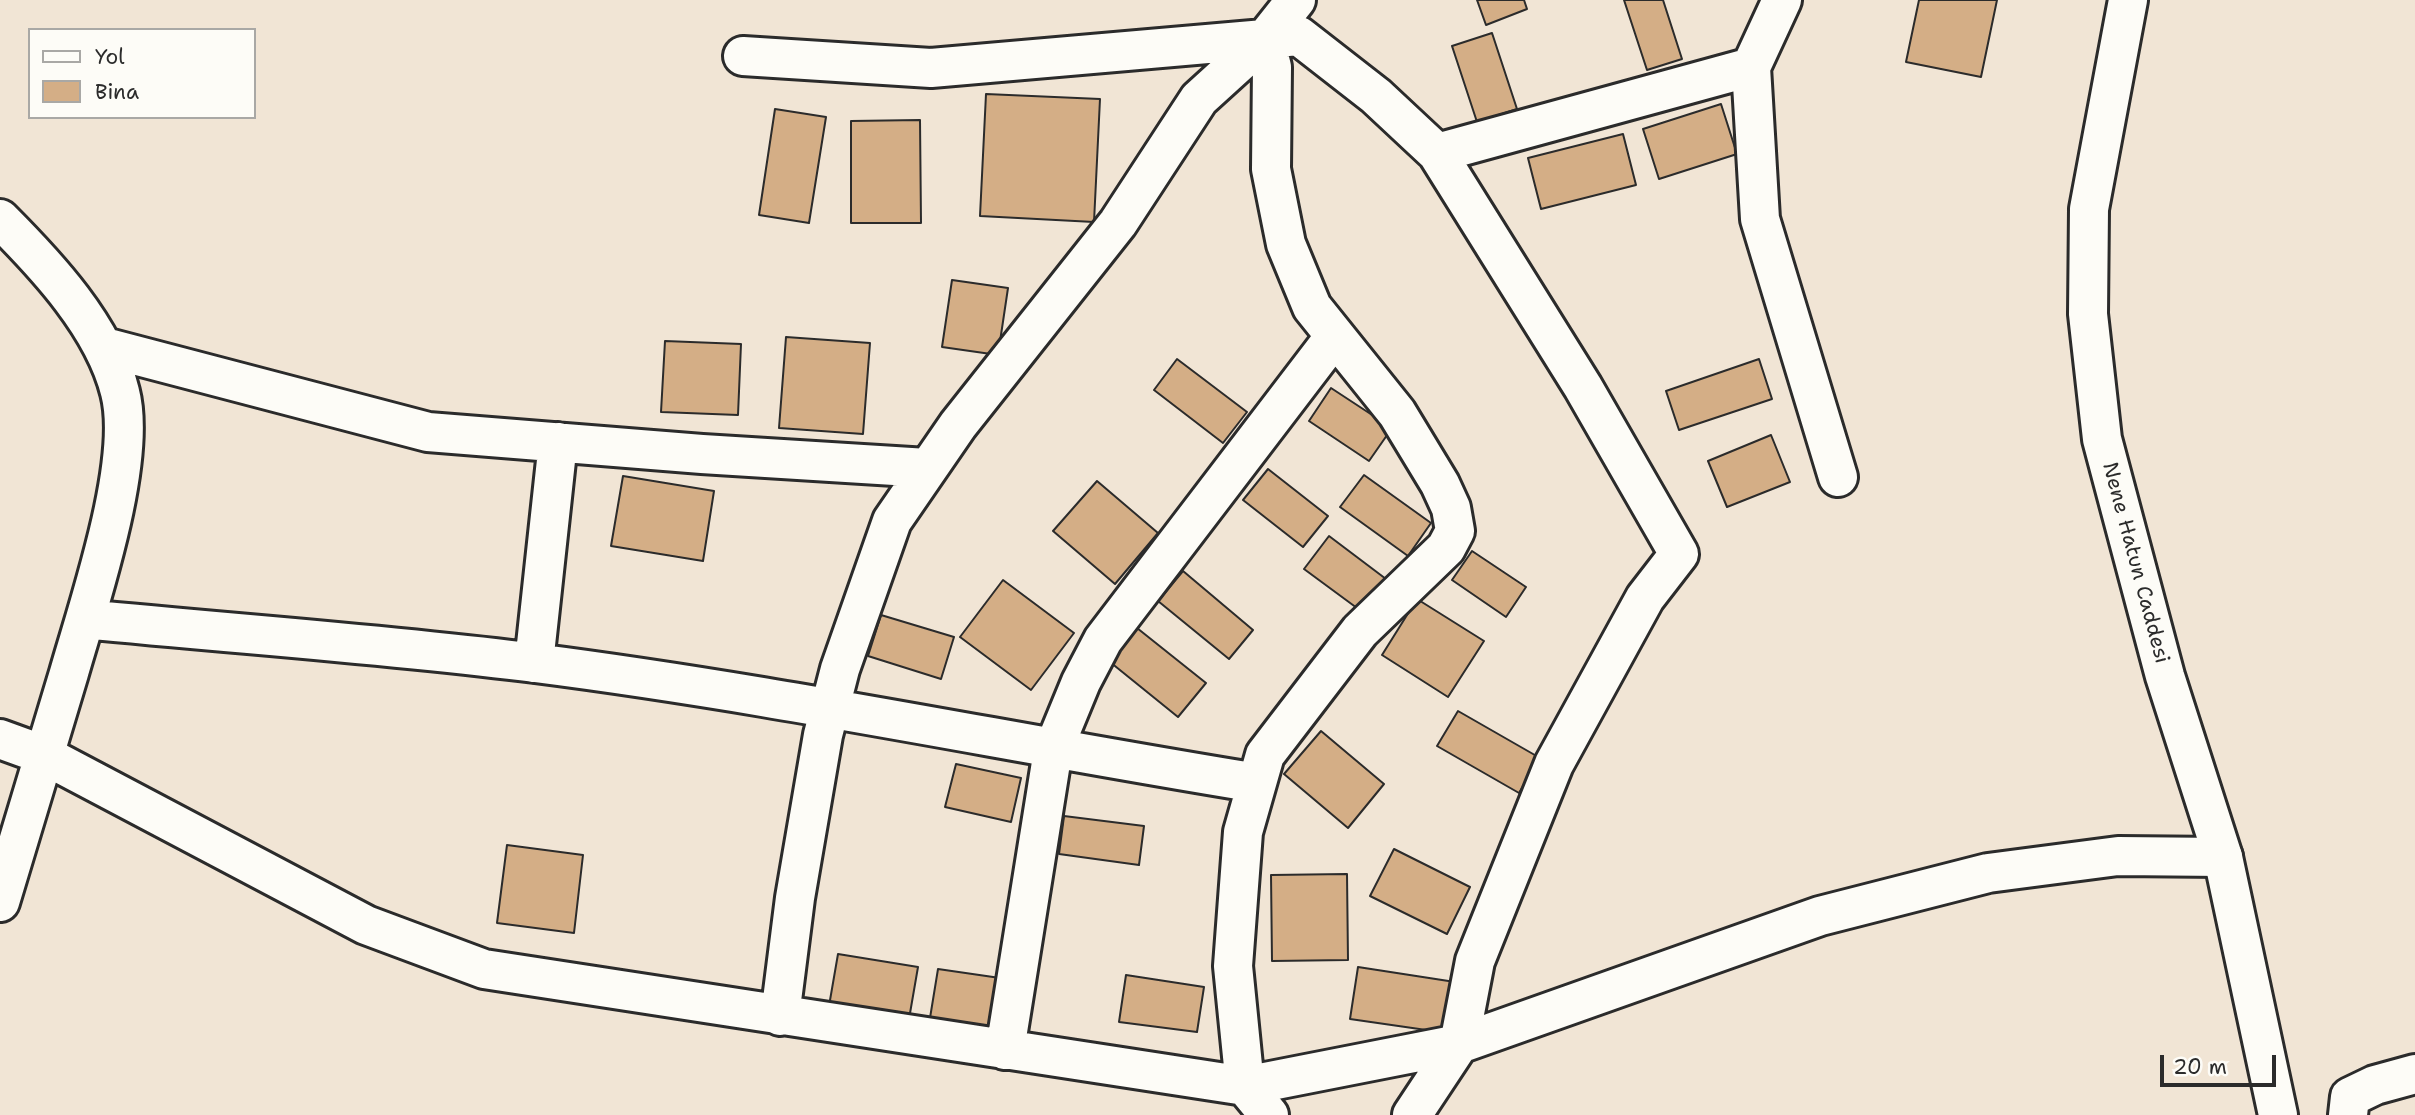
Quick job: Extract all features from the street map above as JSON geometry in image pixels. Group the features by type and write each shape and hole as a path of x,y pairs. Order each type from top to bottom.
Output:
{"street":[{"path":"780,1016 795,898 831,707 863,596 892,521 927,468 1118,223 1199,99 1265,39 1296,0"},
{"path":"1782,0 1751,67 1760,219 1838,477"},
{"name":"Nene Hatun Caddesi","path":"2128,0 2089,209 2088,314 2102,439 2165,676 2223,857 2278,1115"},
{"path":"743,56 931,68 1299,36 1376,96 1437,153 1583,387 1679,554 1645,598 1554,764 1475,961 1459,1044 1412,1115"},
{"path":"1265,39 1272,66 1271,169 1286,244 1312,307 1397,413 1433,472 1451,508 1455,531 1446,548 1360,631 1265,755 1243,832 1233,966 1245,1086 1269,1115"},
{"path":"1437,153 1751,67"},
{"path":"0,219 40,260 104,347 121,394 124,441 100,567 0,902"},
{"path":"1005,1050 1053,750 1081,682 1103,640 1335,336"},
{"path":"104,347 428,432 927,468"},
{"path":"534,663 558,442"},
{"path":"85,619 534,663 831,707 1053,750 1257,783"},
{"path":"0,739 44,755 366,925 484,969 1245,1086 1459,1044 1820,916 1988,873 2118,856 2223,857"},
{"path":"2348,1115 2350,1097 2375,1085 2415,1074"}],"building":[{"path":"1477,0 1524,0 1527,9 1486,25"},
{"path":"1624,0 1663,0 1682,59 1647,70"},
{"path":"1919,0 1997,0 1981,77 1906,62"},
{"path":"1492,33 1517,109 1477,122 1452,46"},
{"path":"986,94 1100,99 1094,222 980,216"},
{"path":"1721,104 1737,154 1659,179 1643,129"},
{"path":"775,109 826,117 809,223 759,215"},
{"path":"920,120 921,223 851,223 851,121"},
{"path":"1623,134 1636,185 1541,209 1528,158"},
{"path":"952,280 1008,288 998,355 942,347"},
{"path":"786,337 870,343 863,434 779,428"},
{"path":"665,341 741,344 738,415 661,412"},
{"path":"1177,359 1247,412 1223,443 1154,390"},
{"path":"1759,359 1772,399 1679,430 1666,391"},
{"path":"1331,388 1392,428 1369,461 1309,421"},
{"path":"1771,435 1790,482 1727,507 1708,461"},
{"path":"1268,469 1328,516 1303,547 1243,500"},
{"path":"1364,475 1431,523 1408,556 1340,507"},
{"path":"623,476 714,491 703,561 611,546"},
{"path":"1097,481 1158,533 1115,584 1053,531"},
{"path":"1329,536 1386,579 1361,611 1304,569"},
{"path":"1472,551 1526,587 1506,617 1452,580"},
{"path":"1183,571 1253,630 1229,659 1158,601"},
{"path":"1003,580 1074,633 1031,690 960,637"},
{"path":"1417,599 1484,641 1448,697 1382,655"},
{"path":"881,615 954,637 941,679 868,656"},
{"path":"1137,628 1206,683 1178,717 1110,662"},
{"path":"1458,711 1540,758 1519,793 1437,746"},
{"path":"1321,731 1384,784 1348,828 1284,774"},
{"path":"956,764 1021,778 1011,822 945,807"},
{"path":"1064,816 1144,826 1139,865 1059,854"},
{"path":"507,845 583,855 574,933 497,923"},
{"path":"1394,849 1470,887 1447,934 1370,896"},
{"path":"1347,874 1348,960 1272,961 1271,875"},
{"path":"838,954 918,967 909,1019 829,1006"},
{"path":"1358,967 1455,982 1447,1033 1350,1019"},
{"path":"938,969 1000,978 993,1027 930,1018"},
{"path":"1126,975 1204,987 1197,1032 1119,1022"}]}
